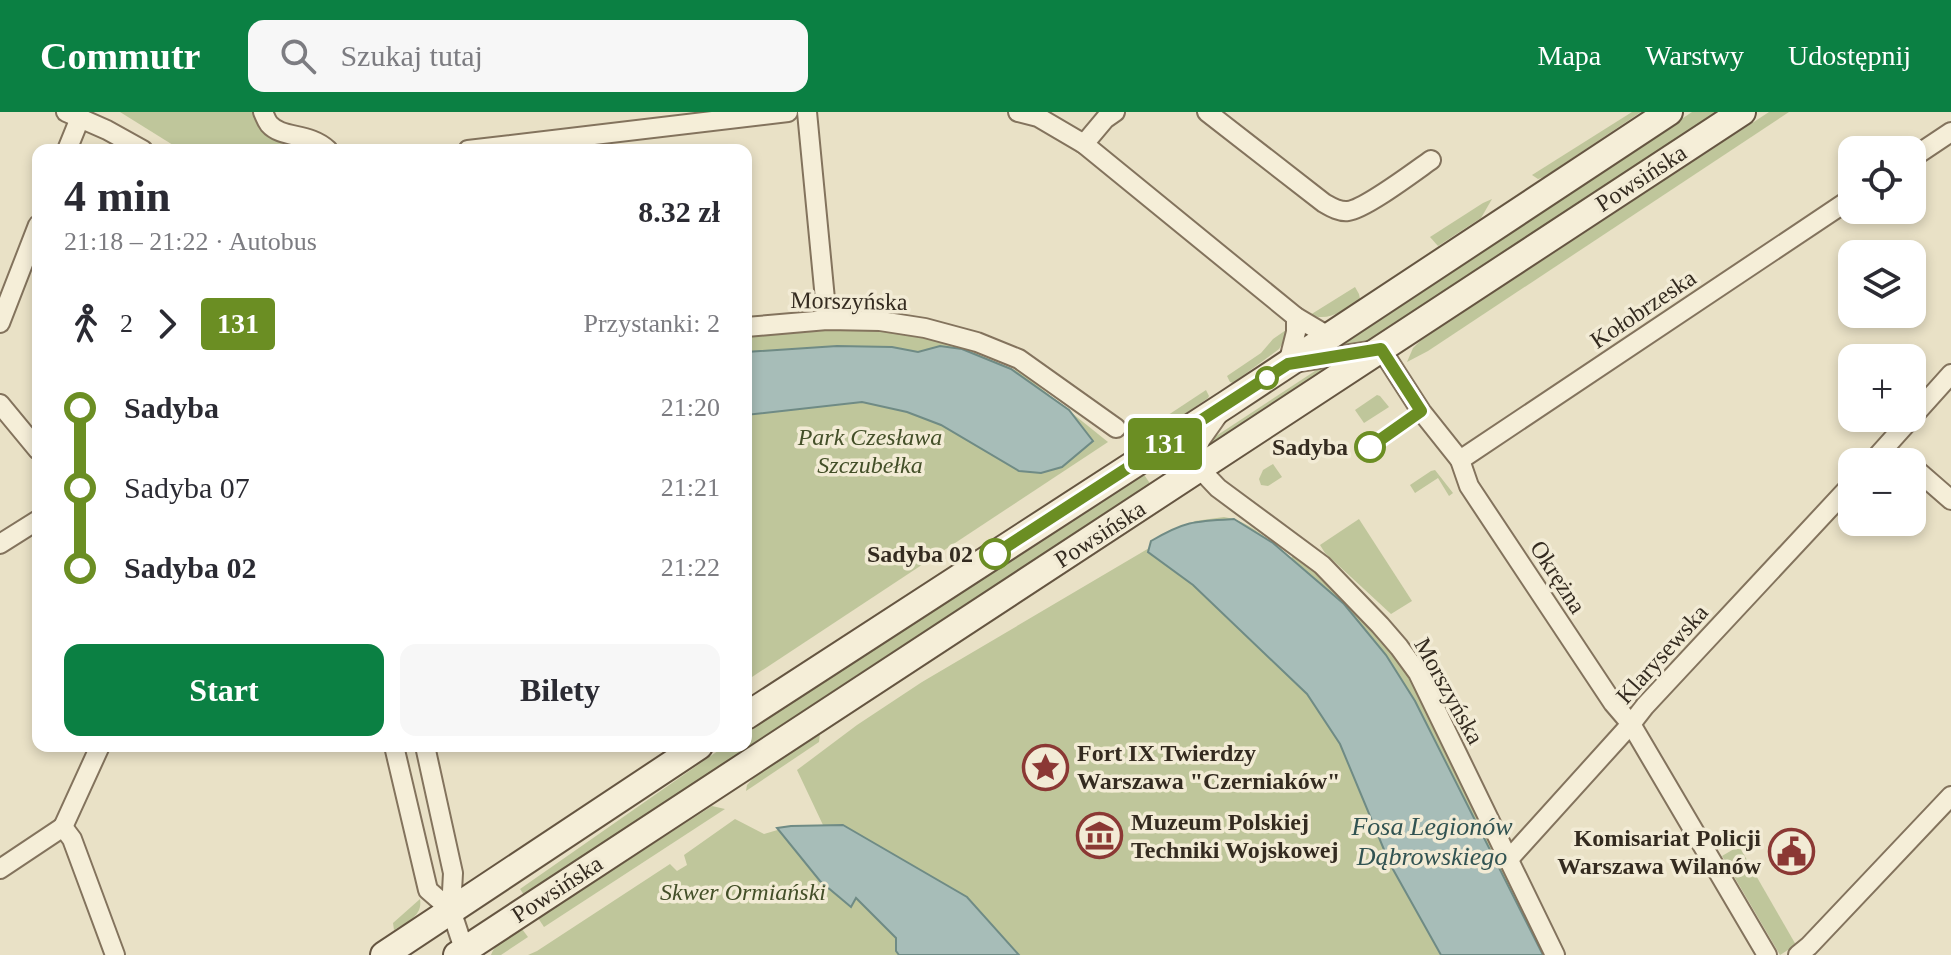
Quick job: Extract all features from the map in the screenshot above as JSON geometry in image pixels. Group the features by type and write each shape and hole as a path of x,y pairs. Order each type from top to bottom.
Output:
{"main road":[{"name":"Powsińska","path":"752,712 1288,364 1667,112"},
{"name":"Powsińska","path":"462,953 1742,112"},
{"name":"Powsińska","path":"384,955 690,752"}],"street":[{"path":"263,112 269,124 280,132 322,144"},
{"path":"519,144 788,112"},
{"path":"807,112 827,320"},
{"path":"1018,112 1038,117 1084,144 1296,317 1328,336"},
{"path":"1084,144 1115,112"},
{"path":"1207,112 1335,209 1348,211 1361,207 1431,160"},
{"path":"68,144 73,115 132,144"},
{"path":"1926,149 1951,132"},
{"name":"Kołobrzeska","path":"1460,460 1838,207"},
{"path":"0,323 32,240"},
{"path":"1296,317 1296,332 1288,364 1381,349"},
{"name":"Morszyńska","path":"752,326 827,320 880,321 925,328 977,342 1019,359 1116,428"},
{"name":"Okrężna","path":"1381,349 1421,411 1460,460 1469,486 1613,703 1631,724 1767,955"},
{"path":"1885,448 1951,374"},
{"path":"0,404 32,443"},
{"path":"1200,469 1196,450 1227,404"},
{"path":"1888,445 1891,448"},
{"name":"Morszyńska","path":"1200,469 1218,488 1322,565 1399,647 1418,673 1555,955"},
{"path":"1926,478 1951,500"},
{"name":"Klarysewska","path":"1509,859 1656,694 1838,499"},
{"path":"0,544 32,524"},
{"path":"0,869 63,827 97,752"},
{"path":"395,752 428,890 451,910"},
{"path":"426,752 453,873 451,910 462,953"},
{"path":"1798,955 1951,796"},
{"path":"63,827 72,839 115,955"}],"green space":[{"path":"120,112 255,112 308,144 171,144"},
{"path":"1632,112 1641,112 1544,177 1538,179 1532,175"},
{"path":"1692,112 1718,112 1363,345 1336,348"},
{"path":"1769,112 1789,112 1407,362 1420,341"},
{"path":"1492,199 1481,218 1438,246 1430,237 1483,203"},
{"path":"1355,287 1360,299 1348,307 1330,316 1310,315"},
{"name":"Park Czesława Szczubełka","path":"874,327 930,334 1022,373 1108,442 752,677 752,337"},
{"path":"1286,330 1286,338 1279,349 1233,383 1230,382 1227,376 1261,353"},
{"path":"1323,368 1323,372 1207,446 1210,440"},
{"path":"1206,390 1208,398 1171,424 1153,425"},
{"path":"1377,395 1389,407 1364,423 1355,410"},
{"path":"1273,464 1282,477 1268,486 1261,485 1259,479 1263,470"},
{"path":"1435,470 1453,493 1449,496 1438,478 1415,493 1410,485"},
{"path":"1143,473 1151,485 752,745 752,728"},
{"name":"Skwer Ormiański","path":"1224,517 1251,527 1291,558 1296,553 1307,562 1372,625 1415,680 1475,803 1543,955 528,955 670,864 677,871 687,865 684,855 735,819 764,834 791,826 823,825 797,770 922,682 1195,521"},
{"path":"1359,519 1412,601 1391,614 1320,545"},
{"path":"820,733 819,742 746,791 747,785 757,774"},
{"path":"716,752 741,752 524,895 520,889"},
{"path":"712,806 725,809 544,927 538,918"},
{"path":"1739,846 1796,945 1780,955 1722,856"},
{"path":"420,899 417,914 394,930 393,923"},
{"path":"522,929 528,937 501,955 491,955 500,943"}],"water":[{"path":"837,346 892,347 918,352 940,346 962,349 1011,369 1069,410 1093,441 1062,467 1041,473 1019,471 941,425 907,412 862,402 752,414 752,352"},
{"name":"Fosa Legionów Dąbrowskiego","path":"1234,519 1273,543 1344,604 1386,655 1415,701 1543,955 1441,955 1390,864 1340,744 1307,694 1193,585 1148,552 1151,541 1173,529 1199,522"},
{"path":"843,825 967,897 1019,955 899,955 896,938 856,898 851,907 820,881 777,828"}],"bus line":[{"name":"131","path":"995,554 1288,364 1381,349 1421,411 1370,447"}],"place":[{"name":"Sadyba","path":"1370,447"},
{"name":"Sadyba 02","path":"995,554"},
{"name":"Fort IX Twierdzy Warszawa \"Czerniaków\"","path":"1046,767"},
{"name":"Muzeum Polskiej Techniki Wojskowej","path":"1100,836"},
{"name":"Komisariat Policji Warszawa Wilanów","path":"1792,852"}]}
